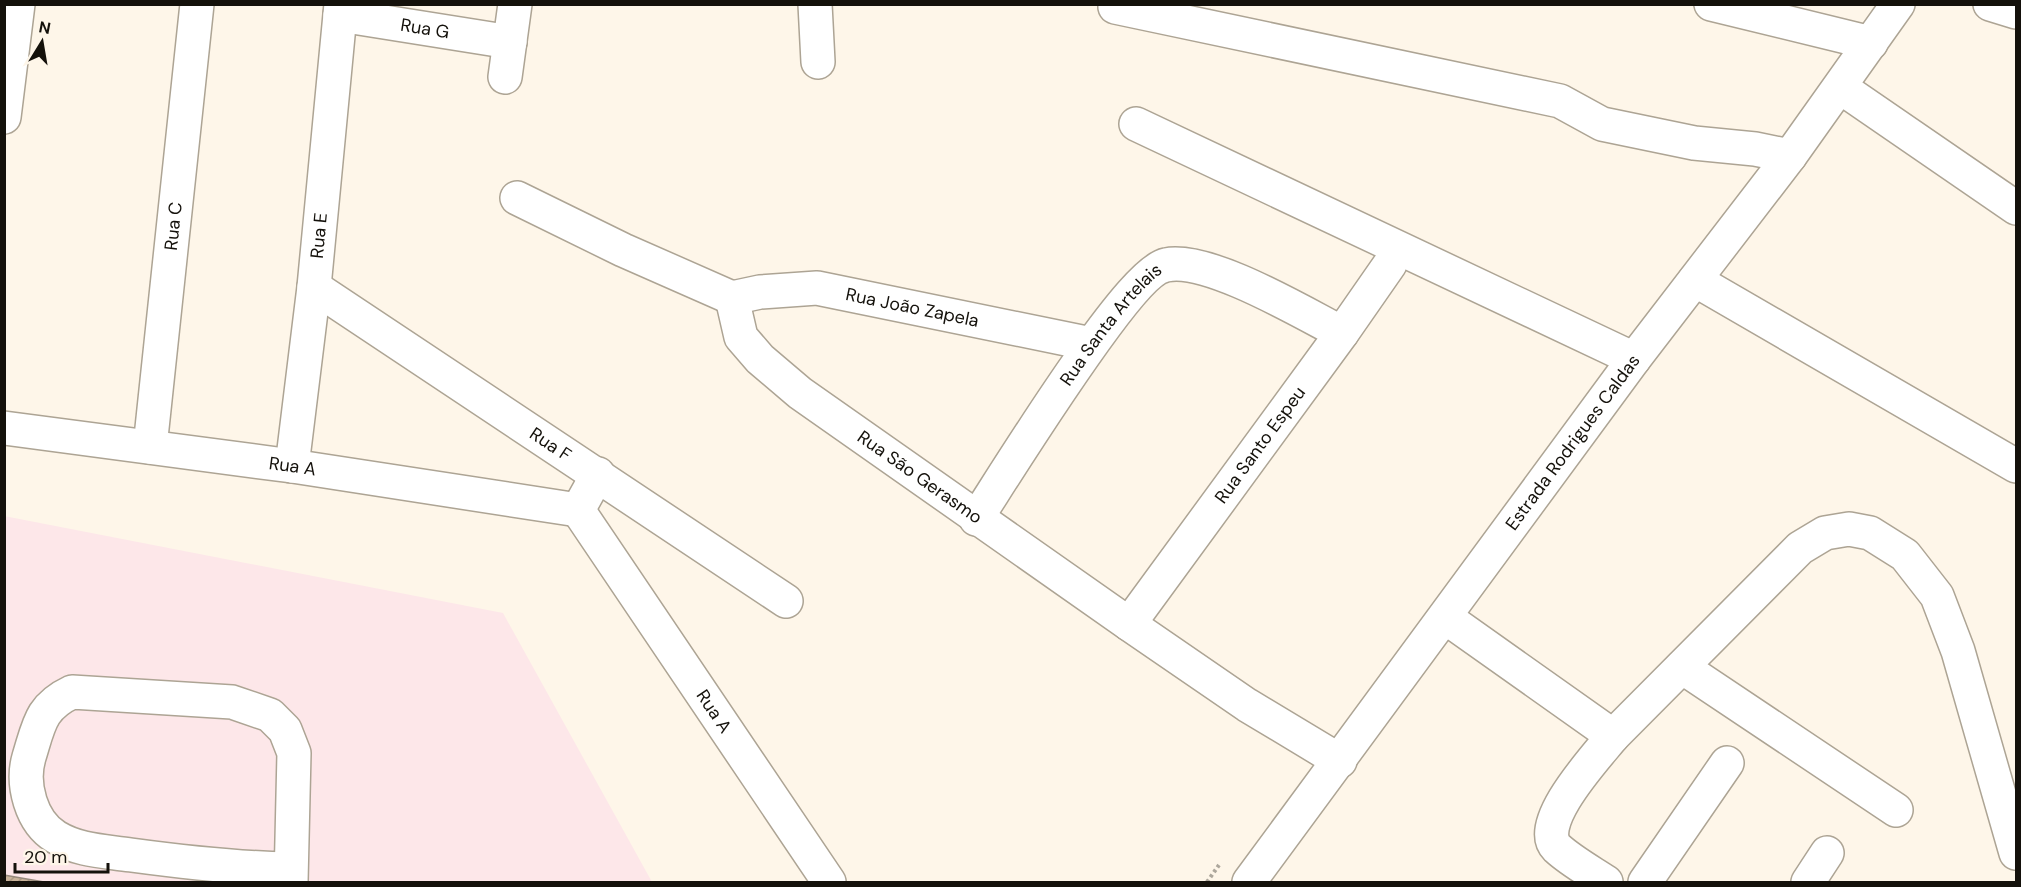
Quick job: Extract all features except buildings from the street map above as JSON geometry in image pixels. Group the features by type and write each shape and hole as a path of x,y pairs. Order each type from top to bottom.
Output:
{"street":[{"path":"4,117 18,4"},
{"name":"Rua C","path":"150,447 197,4"},
{"path":"505,77 515,4"},
{"path":"815,4 818,62"},
{"path":"1711,4 1871,43"},
{"name":"Estrada Rodrigues Caldas","path":"1249,882 1634,358 1790,156 1898,4"},
{"path":"1990,4 2016,12"},
{"path":"1115,7 1560,101 1602,124 1694,143 1755,148 1790,156"},
{"name":"Rua G","path":"340,10 510,42"},
{"name":"Rua E","path":"292,466 314,287 340,10"},
{"path":"1840,87 2016,208"},
{"path":"1136,124 1634,358"},
{"path":"517,198 623,250 732,298"},
{"name":"Rua Santo Espeu","path":"1129,624 1390,264"},
{"name":"Rua Santa Artelais","path":"976,519 1091,344 1139,284 1164,265 1186,265 1226,276 1342,333"},
{"path":"1695,280 2016,465"},
{"name":"Rua F","path":"314,287 786,601"},
{"name":"Rua João Zapela","path":"732,298 760,292 817,288 1091,344"},
{"name":"Rua São Gerasmo","path":"732,298 741,338 760,359 800,393 976,519 1247,705 1340,761"},
{"name":"Rua A","path":"4,428 292,466 578,510 829,882"},
{"path":"578,510 598,474"},
{"path":"1606,882 1556,847 1550,836 1552,824 1567,795 1613,736 1800,548 1825,533 1849,529 1870,533 1905,555 1937,596 1958,651 2016,853"},
{"path":"1444,617 1613,736"},
{"path":"1682,667 1896,810"},
{"path":"72,692 232,702 270,715 285,730 294,753 290,876 77,847 54,836 40,824 30,802 26,767 43,714 54,700 72,692"},
{"path":"1646,882 1727,763"},
{"path":"1808,882 1827,853"}],"shaded area":[{"path":"4,516 503,613 652,882 5,882"}]}
